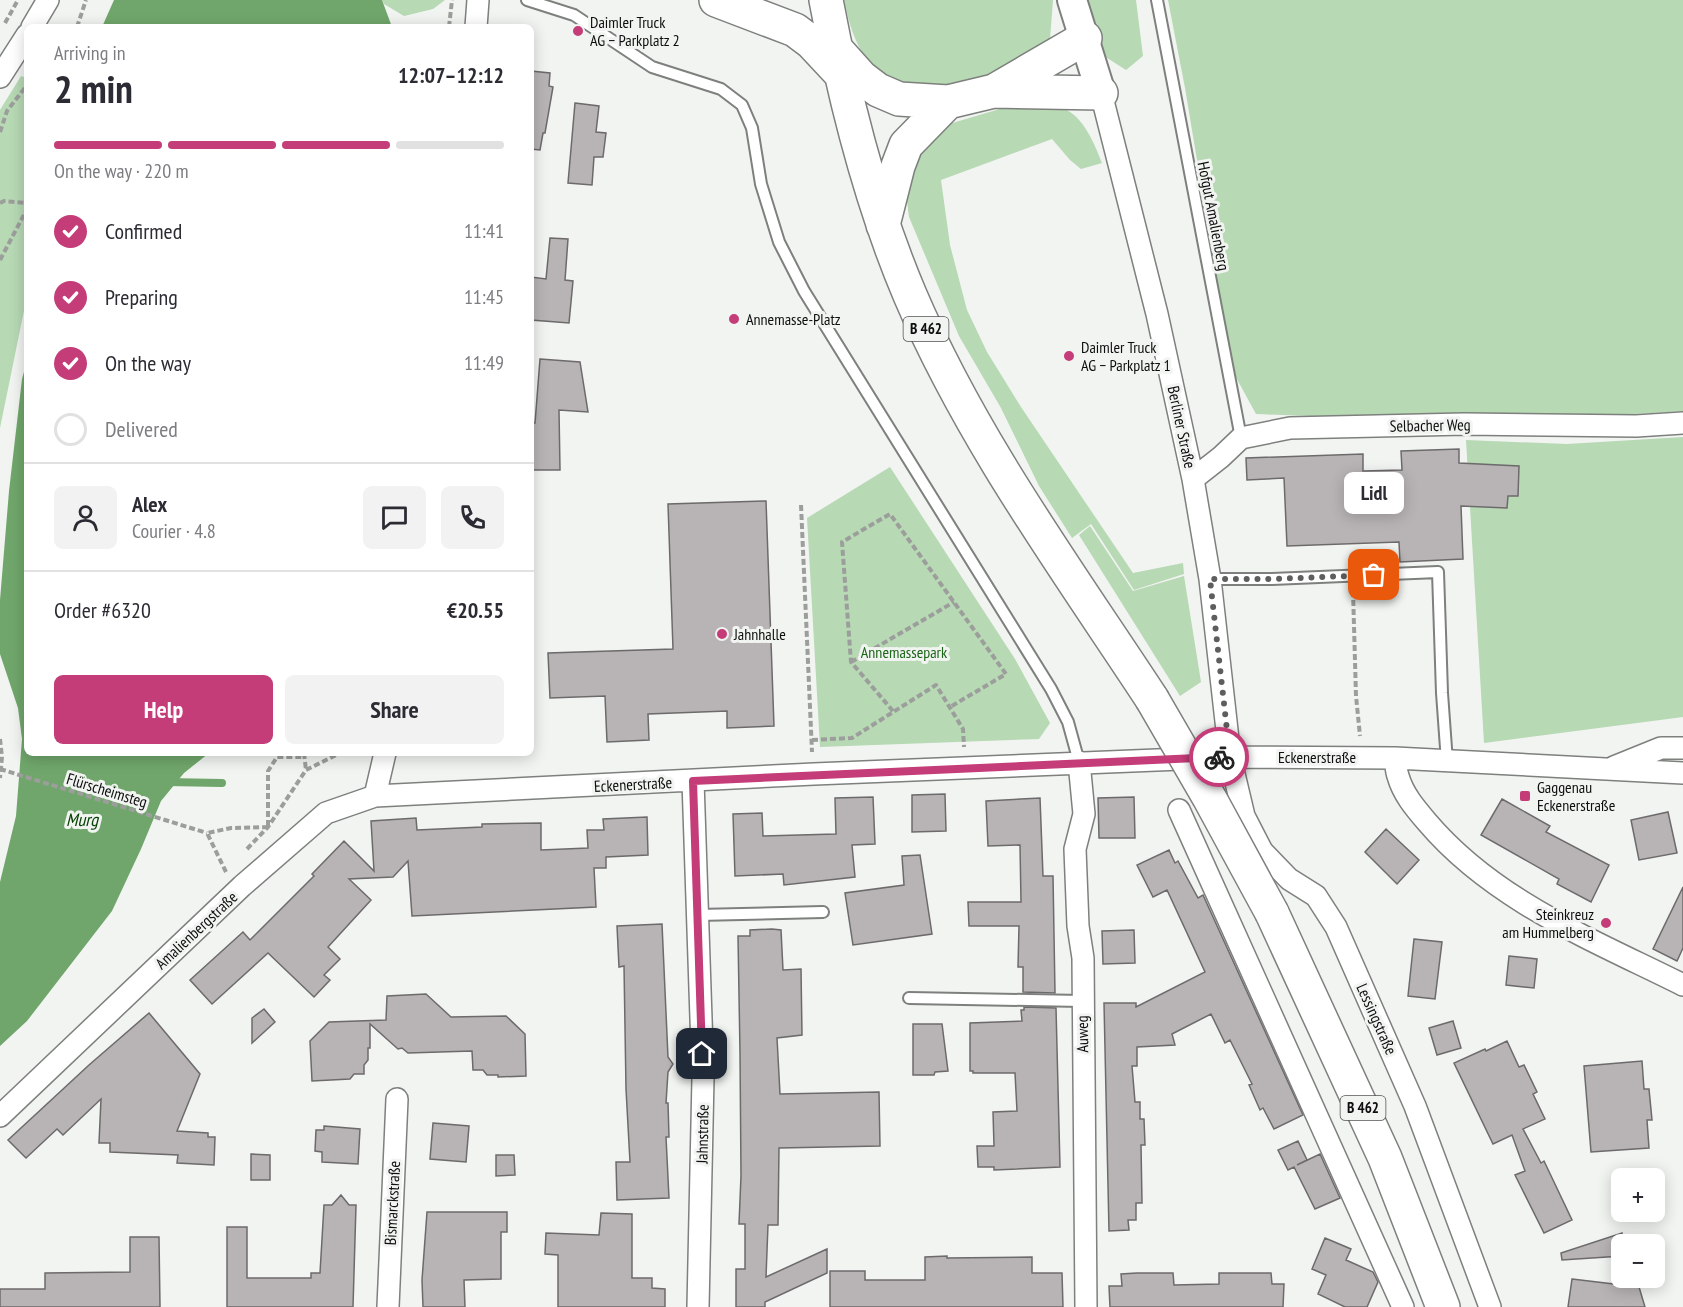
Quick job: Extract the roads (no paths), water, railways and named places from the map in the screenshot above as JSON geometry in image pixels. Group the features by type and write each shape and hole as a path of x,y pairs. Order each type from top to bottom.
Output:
{"main road":[{"name":"B 462","path":"716,0 795,30 878,90 899,99 948,102 994,91 1101,93"},
{"name":"B 462","path":"826,0 852,125 883,225 910,295 942,363 977,429 1152,699 1272,913 1385,1158 1443,1307"},
{"name":"Berliner Straße","path":"1072,0 1101,93"},
{"name":"B 462","path":"994,91 1085,38"},
{"path":"883,225 898,166 906,145 948,102"}],"street":[{"path":"34,24 48,0"},
{"path":"476,24 478,0"},
{"path":"0,77 24,40"},
{"name":"Berliner Straße","path":"1101,93 1154,303 1193,479 1210,579 1230,757"},
{"name":"Selbacher Weg","path":"1193,479 1242,438 1290,428 1464,424 1636,426 1683,423"},
{"path":"1608,769 1661,748 1683,748"},
{"path":"375,796 384,756"},
{"name":"Eckenerstraße","path":"375,796 814,774 1230,757 1395,758 1683,773"},
{"name":"Lessingstraße","path":"1230,757 1244,816 1262,851 1289,879 1316,896 1336,927 1414,1106 1490,1307"},
{"path":"1395,758 1398,777 1410,803 1440,838 1486,878 1540,913 1683,985"},
{"name":"Auweg","path":"1079,762 1084,814 1075,849 1078,926 1083,958 1086,1307"},
{"name":"Jahnstraße","path":"693,781 703,1078 698,1307"},
{"name":"Amalienbergstraße","path":"0,1116 234,894 326,813 375,796"},
{"path":"1179,810 1403,1307"},
{"name":"Bismarckstraße","path":"388,1307 397,1099"}],"lane":[{"path":"527,0 574,15 652,67 721,89 742,105 753,128 764,193 779,242 804,291 1051,689 1068,722 1079,762"},
{"name":"Hofgut Amalienberg","path":"1157,0 1242,438"},
{"path":"1210,579 1272,579 1438,572 1447,762"},
{"path":"698,915 823,912"},
{"path":"909,998 1082,1001"}],"water":[{"path":"114,0 382,0 391,24 103,24"},
{"name":"Murg","path":"24,372 24,756 205,756 184,773 161,801 112,911 27,1021 0,1046 0,882 16,816 22,739 18,708 0,654 0,600 9,491"}],"waterway":[{"path":"167,782 222,783"}],"place":[{"name":"Daimler Truck AG − Parkplatz 2","path":"578,31"},
{"name":"Annemasse-Platz","path":"734,319"},
{"name":"Daimler Truck AG − Parkplatz 1","path":"1069,356"},
{"name":"Lidl","path":"1374,575"},
{"name":"Jahnhalle","path":"722,634"},
{"name":"Gaggenau Eckenerstraße","path":"1525,796"},
{"name":"Steinkreuz am Hummelberg","path":"1606,923"}],"park label":[{"name":"Annemassepark","path":"904,652"}]}
